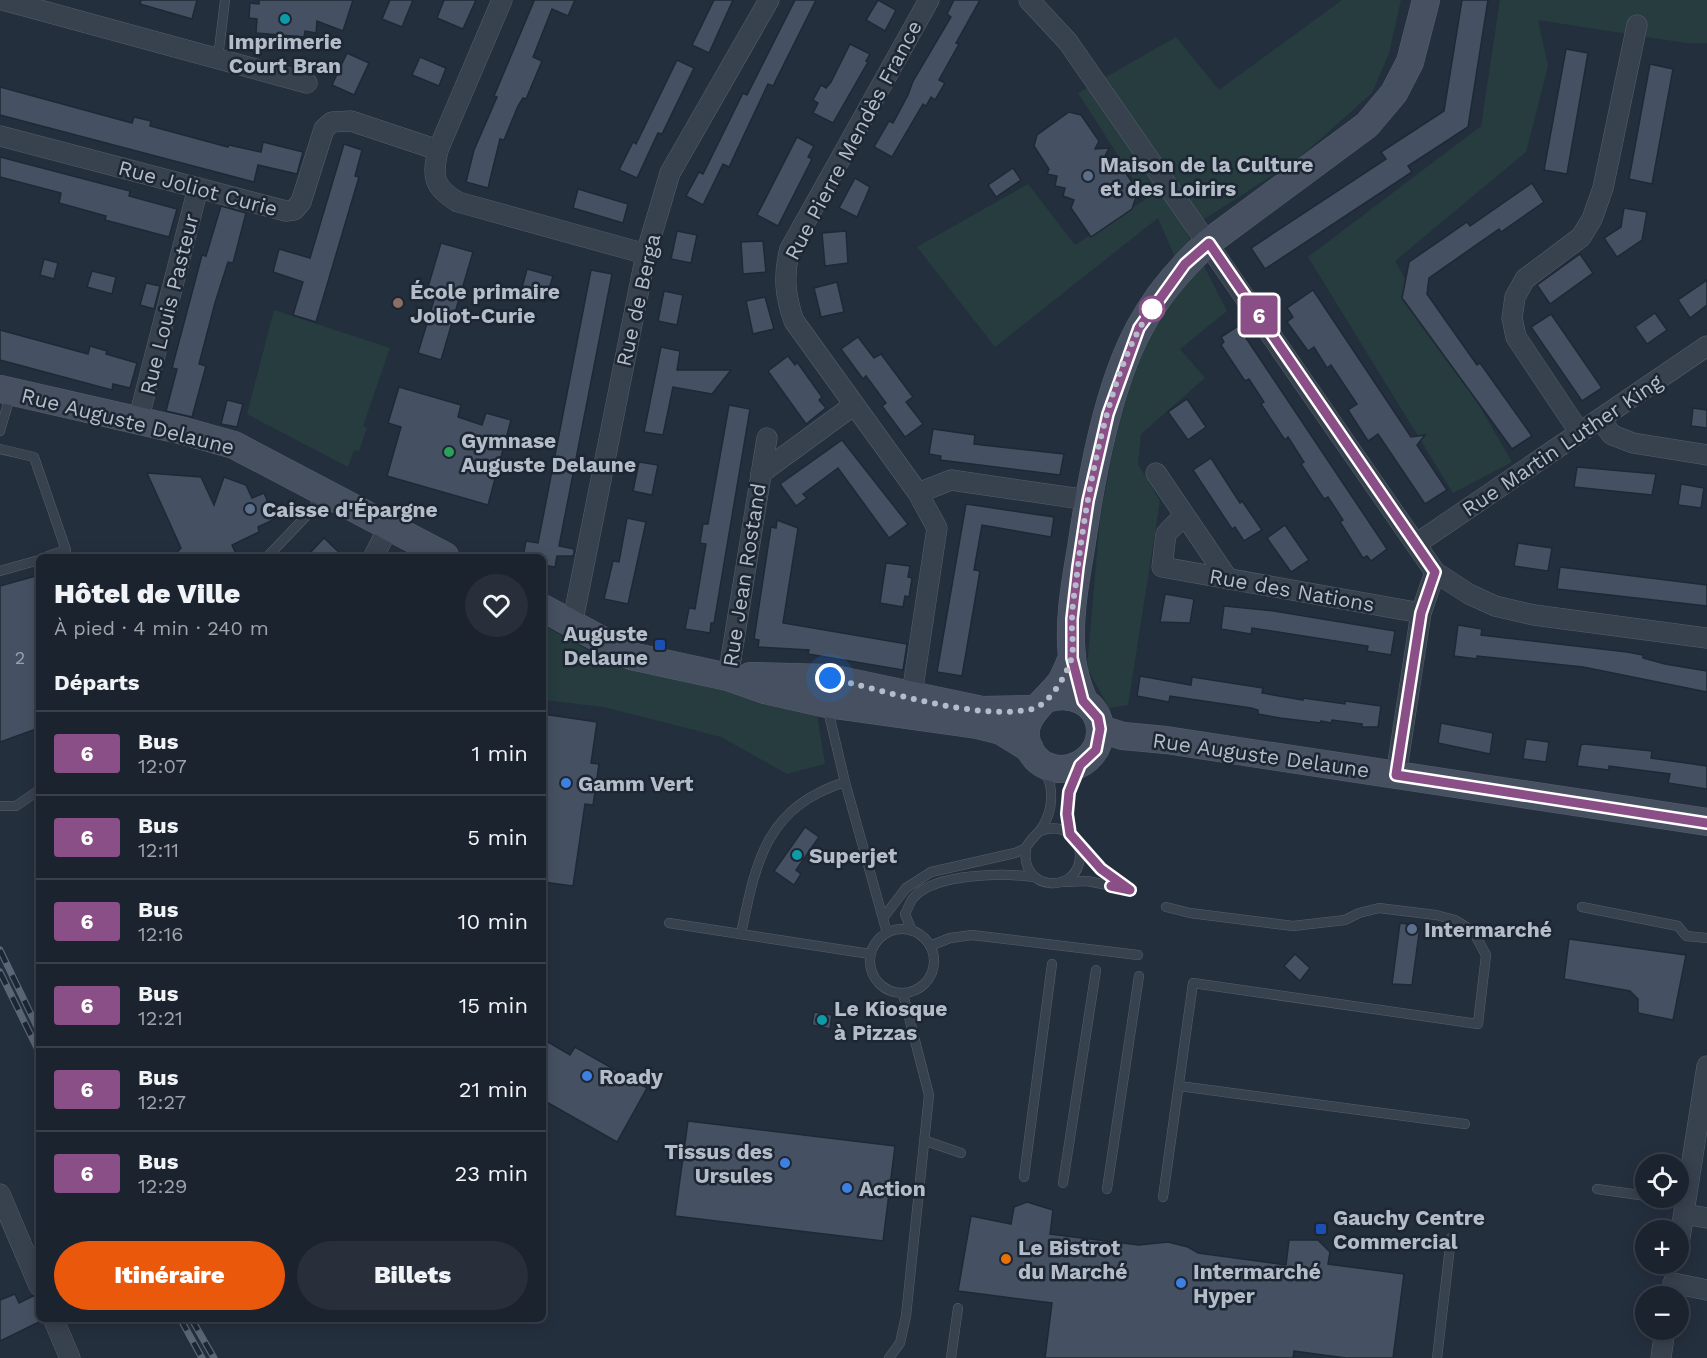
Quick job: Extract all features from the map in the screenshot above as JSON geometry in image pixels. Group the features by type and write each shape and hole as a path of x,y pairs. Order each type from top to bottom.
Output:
{"street":[{"path":"3,0 307,82"},
{"path":"502,0 438,150 433,172 439,187 458,202 646,255"},
{"name":"Rue de Berga","path":"569,622 575,610 646,255 670,173 769,0"},
{"name":"Rue Pierre Mendès France","path":"910,706 937,528 918,493 794,321 786,301 785,267 790,249 929,0"},
{"path":"1029,0 1068,42 1435,572 1469,594 1494,606 1534,615 1707,638"},
{"path":"546,610 631,656 728,677 765,690 829,691 910,706 1001,731 1059,769 1080,765 1096,750 1100,729 1098,718 1083,701 1072,658 1072,619 1088,501 1108,414 1139,328 1185,264 1209,243 1367,124 1394,93 1410,62 1426,0"},
{"path":"1580,433 1516,337 1512,318 1515,297 1525,279 1581,237 1592,219 1603,188 1637,26"},
{"name":"Rue Joliot Curie","path":"0,136 285,211 294,210 301,202 320,137 332,123 351,121 438,150"},
{"name":"Rue Louis Pasteur","path":"138,421 198,188"},
{"name":"Rue Martin Luther King","path":"1416,544 1707,346"},
{"name":"Rue Auguste Delaune","path":"6,390 234,445 441,554"},
{"name":"Rue Jean Rostand","path":"761,473 854,405"},
{"path":"1600,419 1612,435 1633,442 1707,455"},
{"name":"Rue Jean Rostand","path":"728,677 767,438"},
{"path":"1156,473 1228,579"},
{"path":"918,493 951,480 1088,501"},
{"name":"Rue des Nations","path":"1184,515 1166,534 1162,567 1421,613"},
{"path":"375,554 388,528"},
{"path":"1396,775 1421,613 1435,572"},
{"path":"1034,754 1026,728 1040,704 1066,673 1072,658"},
{"path":"910,706 982,710 1040,704 1065,695 1083,701"},
{"name":"Rue Auguste Delaune","path":"1100,729 1123,736 1166,740 1707,822"},
{"path":"1689,1182 1707,1066"},
{"path":"0,1194 36,1279"},
{"path":"1683,1220 1685,1208 1707,1218"},
{"path":"1689,1289 1707,1290"},
{"path":"55,1322 70,1358"},
{"path":"1661,1358 1663,1340"}],"lane":[{"path":"219,58 225,0"},
{"path":"0,431 6,390"},
{"path":"0,449 34,457 66,550 54,554"},
{"path":"270,554 312,510 322,493"},
{"path":"0,571 36,561"},
{"path":"829,691 845,782 887,933"},
{"path":"883,918 906,888 931,873 1015,853 1026,848 1040,831 1051,808 1049,777 1034,754"},
{"path":"1070,834 1067,814 1069,792 1080,765"},
{"path":"741,934 759,857 775,831 791,808 811,794 845,782"},
{"path":"0,806 16,806 36,791"},
{"path":"912,931 905,914 914,897 937,885 987,874 1035,877 1048,884 1087,881 1130,890 1101,869 1070,834 1055,828 1040,831"},
{"path":"1064,882 1077,869 1080,852 1078,843"},
{"path":"1026,848 1026,864 1035,877"},
{"path":"1163,1197 1194,983 1478,1024 1486,955 1473,931 1455,920 1436,915 1379,908 1359,913 1345,920 1293,926 1190,913 1166,907"},
{"path":"1582,908 1678,926 1686,936 1707,938"},
{"path":"669,923 870,954"},
{"path":"903,929 912,931 920,934 930,946 934,957 930,977 923,986 903,994 885,989 872,975 870,954 873,945 887,933 903,929"},
{"path":"930,946 950,938 972,935 1138,955"},
{"path":"1024,1178 1052,963"},
{"path":"1064,1183 1096,970"},
{"path":"1107,1189 1139,976"},
{"path":"889,1358 900,1343 906,1316 908,1272 926,1141 929,1095 903,994"},
{"path":"1179,1086 1465,1124"},
{"path":"926,1141 961,1153"},
{"path":"1597,1189 1635,1194"},
{"path":"1437,1358 1451,1238"},
{"path":"951,1358 958,1308"}],"green space":[{"path":"1342,0 1401,0 1389,53 1372,93 1299,158 1186,231 1227,311 1180,349 1205,378 1141,434 1138,464 1160,501 1128,705 1109,708 1087,668 1100,519 1122,403 1143,339 1183,276 1158,218 995,347 917,247 1028,184 1075,245 1146,199 1078,93 1176,37 1219,90"},
{"path":"1500,0 1707,0 1707,43 1686,43 1538,20 1548,66 1526,152 1395,261 1512,462 1453,493 1308,257 1481,126"},
{"path":"274,310 390,348 363,426 367,428 359,451 354,450 348,467 247,414"},
{"path":"546,627 598,656 645,674 738,687 816,708 825,764 787,774 721,737 604,707 546,700"}],"building":[{"path":"141,0 197,0 192,19 140,4"},
{"name":"Imprimerie Court Bran","path":"259,0 353,0 343,31 317,21 316,33 305,31 304,37 256,33 257,19 249,18 250,3 259,4"},
{"path":"390,0 413,0 402,27 382,19"},
{"path":"444,0 476,0 463,29 437,18"},
{"path":"531,0 575,0 568,16 552,9 533,57 542,61 526,99 523,98 518,106 504,140 500,139 488,188 466,182 474,150 534,1"},
{"path":"714,0 733,0 709,53 692,45"},
{"path":"795,0 816,0 773,86 768,84 729,167 723,164 703,205 686,196 699,172 703,174 743,93 747,95"},
{"path":"878,0 896,10 885,31 866,20"},
{"path":"954,0 980,0 939,80 945,83 935,100 931,97 926,106 923,104 892,157 874,147 889,121 893,123 913,81 951,17 947,14"},
{"path":"1462,0 1488,0 1468,127 1408,166 1412,172 1265,269 1251,248 1386,159 1381,152 1444,111"},
{"path":"850,44 870,54 866,61 868,62 833,123 813,113 818,103 813,100 821,85 826,88 831,82"},
{"path":"1566,49 1588,53 1567,174 1544,170"},
{"path":"347,53 369,63 354,95 332,85"},
{"path":"420,57 446,68 439,86 412,75"},
{"path":"677,60 694,68 662,134 658,133 637,178 619,170 633,142 636,144"},
{"path":"1650,64 1673,69 1652,184 1629,179"},
{"path":"0,87 132,123 134,117 151,121 150,126 228,147 229,145 261,152 263,142 303,152 297,174 258,165 254,182 0,115"},
{"name":"Maison de la Culture et des Loirirs","path":"1069,112 1081,115 1099,141 1095,149 1109,148 1104,158 1116,159 1132,182 1128,185 1136,197 1132,209 1091,237 1071,208 1074,200 1063,196 1065,188 1055,186 1057,176 1047,174 1049,169 1034,146 1037,135"},
{"path":"797,137 814,146 808,157 812,159 778,226 757,215"},
{"path":"344,144 362,150 355,176 359,177 316,322 293,315 303,282 273,272 279,249 310,258"},
{"path":"0,157 130,191 129,196 177,209 169,237 105,220 106,216 59,203 61,193 0,177"},
{"path":"1013,168 1021,180 996,197 988,185"},
{"path":"855,178 870,187 857,217 839,208"},
{"path":"1532,183 1544,202 1501,232 1499,229 1429,278 1427,294 1477,365 1480,363 1532,436 1512,449 1402,298 1409,262 1467,222 1470,226"},
{"path":"578,189 628,204 623,223 573,208"},
{"path":"221,206 246,213 233,263 228,262 215,303 199,364 206,366 192,417 166,411 177,369 172,368 202,255 206,256"},
{"path":"1624,208 1647,212 1642,240 1617,257 1604,238 1621,227"},
{"path":"677,231 697,235 691,263 671,259"},
{"path":"846,231 848,263 825,266 822,233"},
{"path":"763,241 766,272 743,274 741,242"},
{"path":"441,243 473,252 441,360 418,353 434,300 425,297"},
{"path":"1580,254 1593,273 1550,304 1537,285"},
{"path":"44,259 58,263 54,279 40,275"},
{"path":"527,269 553,276 545,302 520,295"},
{"path":"591,270 612,274 559,546 574,549 574,553 573,556 557,556 555,567 546,566 546,554 523,554 526,541 538,543"},
{"path":"92,271 116,277 112,294 87,287"},
{"path":"1707,280 1707,305 1690,318 1678,300"},
{"path":"837,282 844,312 821,317 814,288"},
{"path":"146,283 160,286 154,309 140,305"},
{"path":"1313,290 1411,437 1425,435 1417,445 1447,490 1425,504 1378,434 1368,441 1348,410 1357,404 1331,365 1327,368 1314,347 1308,351 1287,322 1293,317 1287,308"},
{"path":"664,291 683,295 677,325 658,321"},
{"path":"765,297 774,329 753,334 746,301"},
{"path":"1655,313 1667,330 1647,344 1635,327"},
{"path":"1551,314 1602,388 1582,401 1531,327"},
{"path":"1238,326 1387,549 1371,561 1367,556 1363,558 1340,522 1343,520 1328,497 1324,499 1301,464 1304,462 1288,437 1285,440 1261,404 1264,402 1249,379 1245,381 1221,345 1224,342 1221,337"},
{"path":"0,330 88,354 90,346 107,351 106,354 137,363 130,388 113,384 112,390 0,360"},
{"path":"858,337 874,358 881,354 913,397 906,402 923,424 905,437 882,406 886,403 866,376 863,379 841,349"},
{"path":"661,347 680,351 677,370 731,370 712,394 673,387 663,435 644,432"},
{"path":"788,356 795,365 797,362 822,397 819,400 826,408 806,424 768,371"},
{"name":"Gymnase Auguste Delaune","path":"399,387 461,405 458,417 482,425 486,413 511,420 488,505 387,476 401,427 388,423"},
{"path":"1187,399 1206,427 1188,440 1168,412"},
{"path":"227,400 243,404 237,427 221,424"},
{"path":"729,405 750,409 714,623 711,623 710,633 685,629 689,608 695,609 706,544 700,543 703,524 708,524"},
{"path":"1693,408 1707,410 1707,428 1691,426"},
{"path":"933,429 975,435 974,444 1064,454 1060,475 940,460 941,456 929,454"},
{"path":"842,440 908,524 889,538 838,468 803,494 807,498 796,506 780,484"},
{"path":"1211,458 1240,503 1242,501 1262,530 1244,541 1235,527 1232,529 1193,470"},
{"path":"639,462 658,465 652,495 633,491"},
{"path":"1577,467 1656,474 1652,495 1574,487"},
{"path":"147,473 201,477 214,505 224,477 246,485 252,498 264,493 275,519 258,527 259,532 232,545 236,554 175,554 181,548"},
{"path":"1681,484 1704,488 1701,508 1678,505"},
{"path":"966,504 1054,517 1051,537 982,525 974,570 980,571 962,676 937,672"},
{"path":"627,518 646,522 628,604 604,599 613,561 619,562"},
{"path":"777,520 798,528 783,623 907,644 903,670 808,654 809,650 758,647 759,640 754,639 771,527 776,528"},
{"path":"1285,525 1309,560 1291,572 1267,538"},
{"path":"324,538 341,554 309,554"},
{"path":"1518,543 1552,548 1548,571 1514,566"},
{"path":"886,563 910,566 908,577 912,578 909,597 905,596 903,607 880,603"},
{"path":"1560,567 1707,585 1707,606 1557,589"},
{"path":"36,576 36,729 0,742 0,586"},
{"path":"1165,594 1194,599 1190,623 1160,622"},
{"path":"1224,606 1274,611 1395,631 1391,655 1367,651 1368,646 1252,628 1251,634 1221,629"},
{"path":"1458,625 1482,629 1481,635 1627,652 1643,655 1643,658 1665,664 1707,671 1707,692 1583,667 1477,656 1477,659 1454,656"},
{"path":"1140,676 1191,685 1192,677 1263,688 1262,693 1303,700 1303,698 1345,704 1345,701 1381,706 1378,727 1362,727 1362,724 1332,720 1331,723 1321,721 1321,723 1280,718 1258,714 1258,710 1251,708 1170,696 1169,702 1137,696"},
{"name":"Gamm Vert","path":"546,714 597,722 591,763 599,764 593,805 585,804 573,886 546,882"},
{"path":"1441,723 1493,733 1490,754 1438,743"},
{"path":"1526,739 1549,742 1546,762 1523,759"},
{"path":"1581,745 1652,751 1651,758 1707,766 1707,789 1668,783 1670,774 1609,766 1609,770 1577,766"},
{"path":"805,827 819,837 796,870 801,874 794,885 774,871"},
{"path":"1400,923 1420,926 1412,985 1392,984"},
{"path":"1569,939 1686,955 1673,1020 1638,1013 1638,999 1630,991 1564,979"},
{"path":"1295,954 1310,968 1300,981 1284,966"},
{"name":"Le Kiosque à Pizzas","path":"814,1012 832,1015 830,1029 812,1025"},
{"path":"546,1041 570,1055 575,1047 647,1088 617,1142 546,1102"},
{"path":"688,1121 895,1146 883,1241 675,1216"},
{"name":"Intermarché Hyper","path":"1027,1202 1053,1210 1050,1234 1139,1245 1168,1242 1188,1247 1198,1253 1286,1265 1289,1240 1318,1240 1330,1252 1328,1264 1404,1274 1393,1358 1346,1358 1294,1351 1293,1358 1045,1358 1052,1303 958,1291 971,1216 1011,1224 1014,1207"},
{"path":"15,1294 19,1303 33,1296 36,1297 36,1322 39,1322 0,1341 0,1300"}],"railway":[{"path":"0,950 36,1025"},
{"path":"0,972 36,1046"},
{"path":"182,1322 202,1358"},
{"path":"193,1322 214,1358"}],"bus line":[{"name":"6","path":"1111,886 1130,890 1101,869 1070,834 1067,814 1069,792 1080,765 1096,750 1100,729 1098,718 1092,708 1083,701 1077,686 1072,658 1072,619 1088,501 1108,414 1139,328 1185,264 1209,243 1435,572 1421,613 1396,775 1707,823"}],"place":[{"name":"Imprimerie Court Bran","path":"285,19"},
{"name":"Maison de la Culture et des Loirirs","path":"1088,176"},
{"name":"École primaire Joliot-Curie","path":"398,303"},
{"name":"Gymnase Auguste Delaune","path":"449,452"},
{"name":"Caisse d'Épargne","path":"250,509"},
{"name":"Auguste Delaune","path":"660,645"},
{"name":"Gamm Vert","path":"566,783"},
{"name":"Superjet","path":"797,855"},
{"name":"Intermarché","path":"1412,929"},
{"name":"Le Kiosque à Pizzas","path":"822,1020"},
{"name":"Roady","path":"587,1076"},
{"name":"Tissus des Ursules","path":"785,1163"},
{"name":"Action","path":"847,1188"},
{"name":"Gauchy Centre Commercial","path":"1321,1229"},
{"name":"Le Bistrot du Marché","path":"1006,1259"},
{"name":"Intermarché Hyper","path":"1181,1283"}],"route":[{"path":"830,678 982,710 1035,709 1046,699 1066,673 1072,658 1072,619 1078,567 1088,501 1108,414 1139,328 1152,309"}]}
